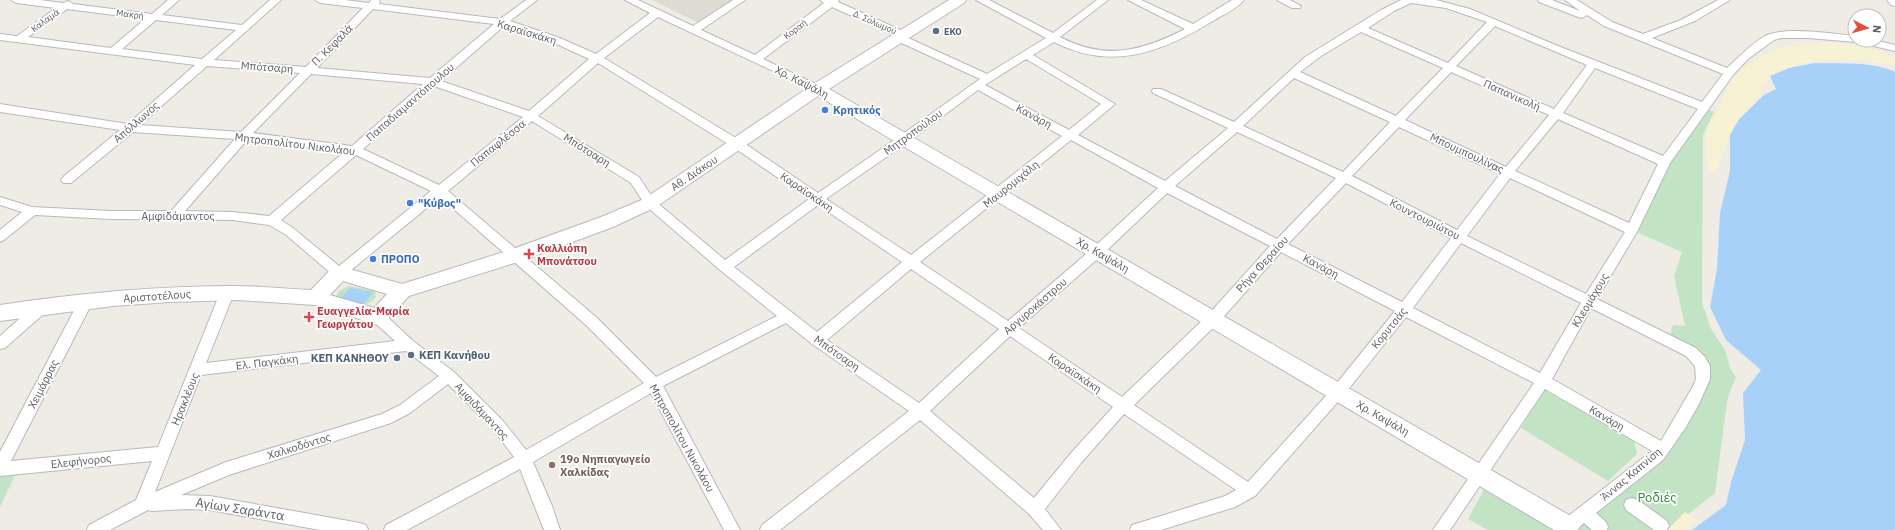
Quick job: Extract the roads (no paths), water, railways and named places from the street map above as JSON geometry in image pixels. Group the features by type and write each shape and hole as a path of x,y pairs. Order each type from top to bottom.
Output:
{"street":[{"name":"Μακρή","path":"16,0 68,3 154,17 244,28"},
{"path":"112,52 174,0"},
{"name":"Απόλλωνος","path":"67,180 130,128 276,0"},
{"name":"Καραϊσκάκη","path":"320,0 374,3 502,22 556,40 604,62 737,144 1249,491"},
{"name":"Παπαδιαμαντόπουλου","path":"272,221 502,22 532,0"},
{"name":"Χρ. Καψάλη","path":"630,0 818,89 1479,474 1573,523"},
{"path":"694,30 740,0"},
{"name":"Αθ. Διάκου","path":"402,291 514,256 607,222 650,203 818,89 959,0"},
{"path":"981,0 1075,49 1114,54 1140,51 1160,44 1219,13 1239,0"},
{"name":"Μητροπούλου","path":"725,267 817,199 904,139 982,82 1053,38 1103,0"},
{"path":"1133,0 1192,28"},
{"path":"1282,0 1296,6"},
{"path":"1410,0 1427,0 1451,6 1593,64 1704,107"},
{"name":"Αργυροκάστρου","path":"768,530 920,411 1009,328 1097,252 1166,187 1298,75 1310,57 1360,28 1390,8 1410,0"},
{"path":"1543,0 1731,70"},
{"path":"1570,0 1608,24"},
{"path":"1644,38 1653,32 1669,29 1710,10 1725,0"},
{"path":"1892,0 1895,3"},
{"name":"Δ. Σολωμού","path":"830,1 901,37"},
{"name":"Κοραή","path":"756,59 830,1"},
{"name":"Καλαμά","path":"18,40 68,3"},
{"name":"Π. Κεφαλά","path":"174,216 244,136 374,3"},
{"name":"Παπαφλέσσα","path":"340,273 439,190 531,116 596,59 657,13"},
{"name":"Ρήγα Φεραίου","path":"1035,509 1076,458 1124,406 1213,319 1280,244 1448,67 1493,22"},
{"name":"Παπανικολή","path":"1360,28 1665,162"},
{"name":"Κλεομάχους","path":"1442,530 1543,381 1588,302 1632,230 1665,162 1731,70 1761,44 1770,38 1780,35 1808,35 1847,38"},
{"name":"Μπότσαρη","path":"0,37 205,63 307,70 433,82 531,116 635,180 650,203 725,267 817,340 920,411 1035,509 1053,530"},
{"name":"Κανάρη","path":"901,37 982,82 1070,135 1166,187 1280,244 1404,310 1543,381 1663,450"},
{"name":"Μαυρομιχάλη","path":"817,340 911,262 1109,104 1026,55"},
{"name":"Κορυτσάς","path":"1138,530 1229,502 1249,491 1338,392 1404,310 1508,172 1556,114 1593,64"},
{"name":"Μπουμπουλίνας","path":"1298,75 1398,120 1632,230"},
{"name":"Κουντουριώτου","path":"1157,91 1344,177 1459,237 1691,352"},
{"name":"Μητροπολίτου Νικολάου","path":"0,108 130,128 244,136 355,150 439,190 591,321 654,384 732,530"},
{"name":"Αμφιδάμαντος","path":"0,201 32,211 111,215 232,216 272,221 289,231 340,273"},
{"path":"0,237 32,211"},
{"path":"314,298 340,273 402,291 378,317"},
{"name":"Αριστοτέλους","path":"0,313 86,301 227,292 314,298 378,317"},
{"name":"Ηρακλέους","path":"142,505 227,292"},
{"name":"Χειμάρρας","path":"0,468 86,301"},
{"path":"0,344 43,306"},
{"path":"392,530 524,459 654,384 788,316"},
{"name":"Αμφιδάμαντος","path":"378,317 408,345 449,376 498,425 524,459 544,506 552,530"},
{"name":"Ελ. Παγκάκη","path":"196,370 408,345"},
{"name":"Άννας Καπνίση","path":"1573,523 1663,450 1696,395 1705,374 1700,360 1691,352"},
{"name":"Χαλκοδόντος","path":"95,530 142,505 226,469 386,419 405,409 449,376"},
{"name":"Ελεφήνορος","path":"0,468 163,453"},
{"name":"Αγίων Σαράντα","path":"142,505 187,502 210,503 360,530"},
{"path":"1632,505 1661,526"},
{"path":"1573,523 1600,527"}],"water":[{"path":"1815,63 1845,63 1876,66 1895,72 1895,530 1692,530 1726,505 1731,482 1745,440 1743,393 1761,370 1726,340 1710,307 1717,269 1720,213 1730,171 1730,135 1739,119 1764,95 1776,89 1770,76 1789,68"},
{"path":"350,288 373,292 364,304 340,299"}],"place":[{"name":"ΕΚΟ","path":"936,31"},
{"name":"Κρητικός","path":"825,110"},
{"name":"\"Κύβος\"","path":"410,203"},
{"name":"Καλλιόπη Μπονάτσου","path":"529,254"},
{"name":"ΠΡΟΠΟ","path":"373,259"},
{"name":"Ευαγγελία-Μαρία Γεωργάτου","path":"309,317"},
{"name":"ΚΕΠ Κανήθου","path":"411,355"},
{"name":"ΚΕΠ ΚΑΝΗΘΟΥ","path":"397,358"},
{"name":"19ο Νηπιαγωγείο Χαλκίδας","path":"552,465"}],"park label":[{"name":"Ροδιές","path":"1657,497"}]}
